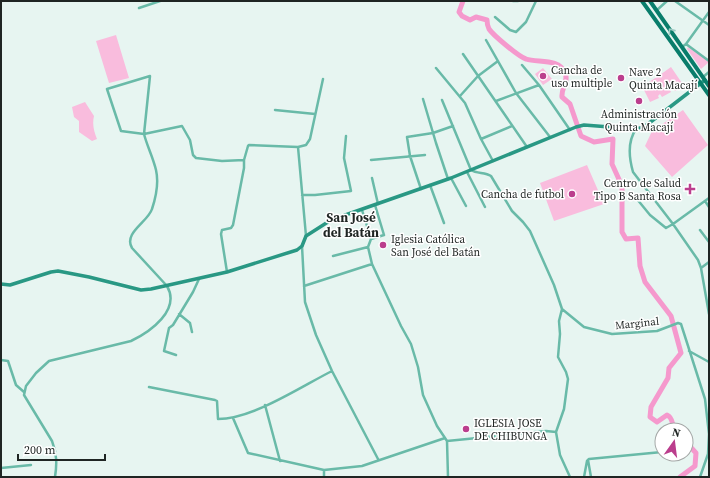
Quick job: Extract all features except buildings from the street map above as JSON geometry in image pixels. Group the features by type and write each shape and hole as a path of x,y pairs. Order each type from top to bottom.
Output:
{"main road":[{"path":"642,1 709,95"},
{"path":"650,1 684,46 709,86"}],"street":[{"path":"139,8 160,1"},
{"path":"513,1 518,1"},
{"path":"496,17 510,30 516,32 526,22 536,1"},
{"path":"657,10 667,1"},
{"path":"676,1 709,25"},
{"path":"709,12 684,46 709,61"},
{"path":"486,40 516,93 550,137"},
{"path":"463,54 527,148"},
{"path":"460,96 478,76 498,62"},
{"path":"522,64 539,85 570,130"},
{"path":"436,68 460,96 470,111 481,139 493,162"},
{"path":"306,236 331,220 449,179 576,127 584,125 609,126 636,130 644,127 701,84 709,72"},
{"path":"22,391 36,373 49,361 131,341 152,328 164,316 168,308 171,296 167,286 129,244 130,238 149,216 157,191 156,170 144,134 150,76 107,89 121,131 144,134 182,126 190,140 193,155 196,158 222,161 244,160"},
{"path":"227,272 221,234 222,230 231,228 233,225 244,168 244,160 248,146 298,147 306,145 310,139 323,79"},
{"path":"496,101 539,85"},
{"path":"423,99 449,179 466,206"},
{"path":"442,100 469,171 485,207"},
{"path":"275,110 315,114"},
{"path":"421,189 410,156 408,136 433,133 453,126"},
{"path":"481,139 512,126"},
{"path":"636,130 631,136 630,147 633,172 673,224 698,260 709,313"},
{"path":"302,195 351,191 344,158 346,136"},
{"path":"298,147 306,236 302,246 305,302 316,334 332,371 378,459"},
{"path":"371,160 425,155"},
{"path":"469,171 488,174 491,176 512,212 530,231 554,285 562,309 559,322 560,334 558,357 568,379 564,410 556,432 560,455 570,477"},
{"path":"371,239 384,235 376,205 372,178"},
{"path":"430,185 444,223"},
{"path":"632,194 650,215 663,227 668,228 709,198"},
{"path":"704,201 709,207"},
{"path":"362,210 371,239 368,247 372,264 400,326 411,344 418,367 423,395 437,426 447,441 448,477"},
{"path":"700,230 709,242"},
{"path":"1,284 10,285 58,271 141,290 167,286 227,272 297,250 302,246"},
{"path":"332,256 368,247"},
{"path":"700,268 709,262"},
{"path":"304,286 372,264"},
{"path":"176,355 164,351 170,328 193,292 199,278"},
{"path":"705,291 709,288"},
{"name":"Marginal","path":"562,309 584,328 612,334 657,331 678,323 681,324 706,399 709,435 707,459 700,477"},
{"path":"179,314 190,323 192,332"},
{"path":"689,351 709,362"},
{"path":"1,360 8,361 16,385 22,391 28,404 52,442 57,461 55,477"},
{"path":"149,387 215,400 218,418 233,418 277,401 332,371"},
{"path":"265,406 280,461"},
{"path":"233,418 248,453 324,470 362,466 375,462 378,459 445,438"},
{"path":"447,441 546,431 556,432"},
{"path":"588,459 654,453"},
{"path":"584,477 588,459"},
{"path":"588,459 591,477"},
{"path":"1,468 32,465"},
{"path":"324,470 324,477"}],"shaded area":[{"path":"116,35 129,78 109,83 96,41"},
{"path":"688,47 709,62 701,69 687,49"},
{"path":"671,67 684,86 675,91 673,89 670,90 671,92 662,97 660,94 658,96 659,98 650,102 642,86"},
{"name":"Cancha de uso multiple","path":"543,68 552,79 543,85 535,74"},
{"path":"85,102 94,116 93,122 97,139 92,141 79,132 79,121 74,117 72,107"},
{"path":"683,110 708,145 672,177 645,146 652,131"},
{"name":"Cancha de futbol","path":"587,165 604,204 554,221 540,183"}],"waterway":[{"path":"463,1 459,12 462,16 470,20 476,17 487,20 487,24 491,32 506,46 526,59 553,63 562,68 566,76 562,97 570,104 581,136 594,142 613,139 612,164 622,186 622,232 626,239 638,238 640,266 645,282 671,316 681,353 669,368 668,378 651,407 650,417 657,422"},
{"path":"657,422 667,415 671,418 672,422"},
{"path":"680,477 695,466 696,453 694,451"}],"place":[{"name":"Cancha de uso multiple","path":"543,76"},
{"name":"Nave 2 Quinta Macají","path":"621,78"},
{"name":"Administración Quinta Macají","path":"639,101"},
{"name":"Centro de Salud Tipo B Santa Rosa","path":"690,189"},
{"name":"Cancha de futbol","path":"572,194"},
{"name":"Iglesia Católica San José del Batán","path":"383,245"},
{"name":"IGLESIA JOSE DE CHIBUNGA","path":"466,429"}],"district":[{"name":"San José del Batán","path":"351,224"}]}
